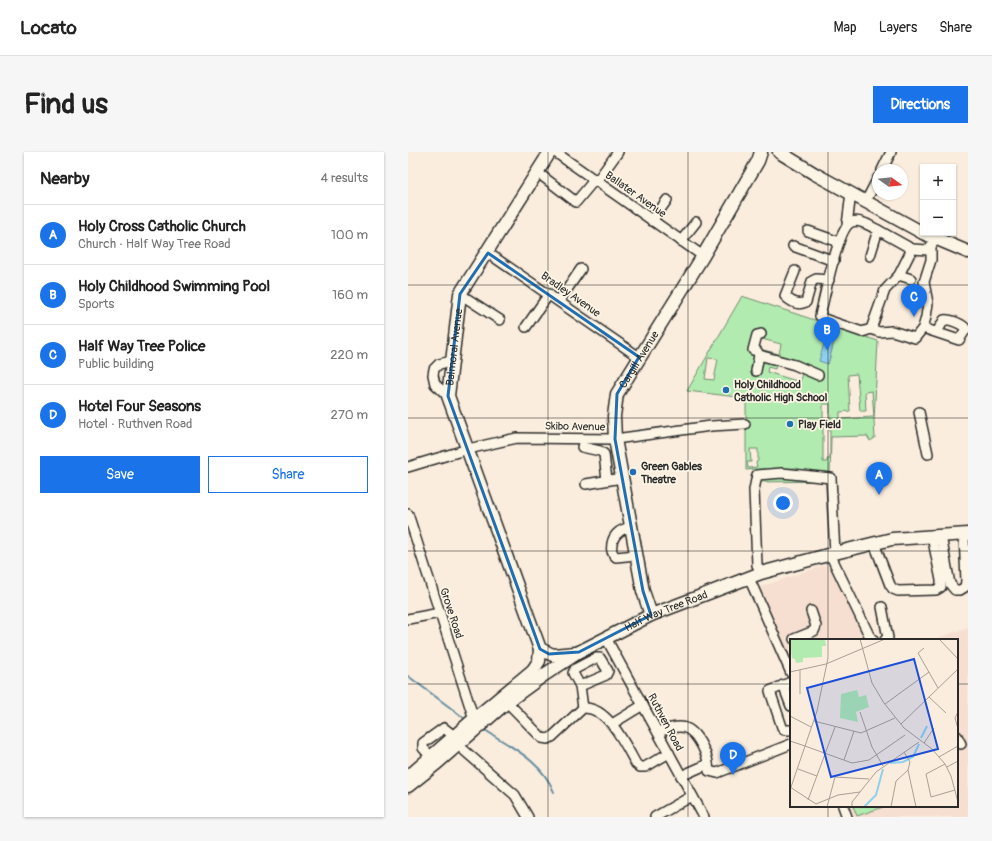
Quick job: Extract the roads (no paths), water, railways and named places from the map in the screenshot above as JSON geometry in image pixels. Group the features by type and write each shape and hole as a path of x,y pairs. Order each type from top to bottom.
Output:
{"main road":[{"name":"Balmoral Avenue","path":"540,649 448,396 460,294 488,253 550,152"},
{"name":"Cargill Avenue","path":"651,615 643,591 615,439 614,416 617,394 703,256 758,161 761,152"},
{"path":"786,154 851,193 920,231"},
{"path":"926,236 933,243 968,252"},
{"name":"Half Way Tree Road","path":"408,777 431,757 456,741 544,675 579,652 651,615 761,573 874,543 892,539 966,534"},
{"path":"540,649 553,655 579,652"},
{"name":"Half Way Tree Road","path":"408,786 456,741 474,719 533,670 539,661 540,649"}],"street":[{"name":"Ballater Avenue","path":"555,152 594,183 652,220 703,256"},
{"path":"538,172 576,202 594,183 618,152"},
{"path":"885,164 891,152"},
{"path":"866,201 872,190"},
{"path":"851,193 847,225 839,242 820,316 830,322 862,332 871,329 879,332 892,331 915,338 923,328 928,303 924,282 931,260 933,243"},
{"path":"652,220 667,200"},
{"path":"681,241 696,222"},
{"path":"847,225 851,222 861,222 912,249 928,250 933,243"},
{"path":"870,256 878,230"},
{"path":"808,231 839,242"},
{"path":"793,246 834,261"},
{"path":"871,329 885,290 899,275 912,249"},
{"name":"Bradley Avenue","path":"488,253 639,357"},
{"path":"559,301 581,270"},
{"path":"794,271 785,296 793,303 802,304 806,302 812,281 816,279 829,280"},
{"path":"899,275 911,279"},
{"path":"460,294 500,320"},
{"path":"526,328 549,294"},
{"path":"923,328 938,332"},
{"path":"761,334 757,334 753,350 759,355 795,365 818,375"},
{"path":"756,371 759,355"},
{"path":"448,396 435,384 433,375 434,369 439,364 452,362"},
{"path":"919,412 928,454"},
{"name":"Skibo Avenue","path":"408,467 468,449 517,438 615,439 711,426 745,424"},
{"path":"582,447 600,451 604,454 608,480"},
{"path":"761,573 757,565 754,490 756,475 782,473 831,478 832,554 872,639"},
{"path":"586,484 622,478"},
{"name":"Grove Road","path":"408,514 474,719"},
{"path":"632,527 618,532 612,543 611,550 616,557 636,555"},
{"path":"937,536 950,584 954,590 960,590 965,587 966,581 966,534"},
{"path":"874,543 893,590 936,590 941,587 937,536"},
{"path":"750,578 790,671"},
{"path":"882,607 888,632 888,638 886,639"},
{"path":"776,638 795,639 814,631 816,626 810,611"},
{"path":"408,619 440,613"},
{"name":"Ruthven Road","path":"606,638 704,817"},
{"path":"790,700 787,683 770,690 770,694 782,727 784,730 790,730"},
{"path":"580,686 583,708"},
{"path":"507,702 542,738 548,739 583,708 589,707 612,724 636,764 640,767 645,767 669,753"},
{"path":"612,724 643,705"},
{"path":"658,732 678,726 689,728 696,734 708,759 709,771 717,773 790,744"},
{"path":"456,741 515,795 528,817"},
{"path":"681,776 708,764"},
{"path":"655,817 692,796"},
{"path":"843,807 847,817"}],"water":[{"path":"826,336 835,338 828,364 819,361"}],"waterway":[{"path":"408,676 464,718"},
{"path":"485,730 534,763 549,781 554,792"}],"place":[{"name":"Half Way Tree Police","path":"914,317"},
{"name":"Holy Childhood Swimming Pool","path":"827,350"},
{"name":"Holy Childhood Catholic High School","path":"726,390"},
{"name":"Play Field","path":"790,424"},
{"name":"Green Gables Theatre","path":"633,472"},
{"name":"Holy Cross Catholic Church","path":"879,495"},
{"name":"Hotel Four Seasons","path":"733,775"}]}
